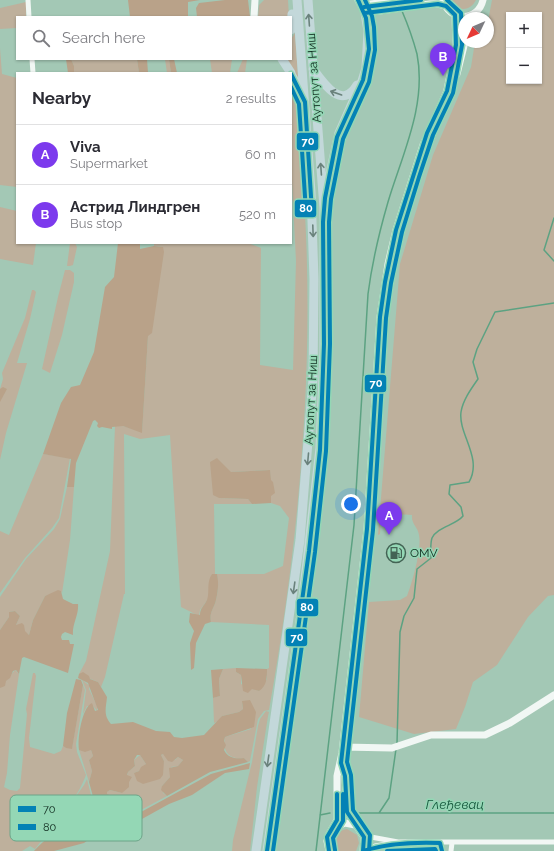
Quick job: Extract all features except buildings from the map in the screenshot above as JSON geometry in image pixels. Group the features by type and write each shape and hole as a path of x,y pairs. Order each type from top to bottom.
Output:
{"highway":[{"path":"291,16 292,0"},
{"name":"Аутопут за Ниш","path":"256,851 301,534 313,380 313,229 297,0"},
{"name":"Аутопут за Ниш","path":"267,851 311,542 320,448 324,353 324,208 308,0"},
{"path":"313,68 326,88 332,92 343,95 352,91 361,74 363,9"},
{"path":"324,208 333,154 339,132 362,81 366,68 368,31 363,9"},
{"path":"283,60 290,72"},
{"path":"292,75 305,102"}],"street":[{"path":"28,0 29,16"},
{"path":"254,16 256,0"},
{"path":"377,7 403,0"},
{"path":"476,12 483,0"},
{"path":"363,9 444,3 455,15 458,16"},
{"path":"447,91 456,45 455,15"},
{"path":"329,851 327,837 337,820 336,776 341,763 367,529 380,317 386,276 396,230 418,158 427,133 447,91 457,74 463,48"},
{"path":"32,60 33,72"},
{"path":"343,747 392,748 431,735 485,735 510,723 554,695"},
{"path":"341,763 345,776 347,812 355,825 362,832 371,837 400,842 554,842"},
{"path":"333,828 345,823 355,825"},
{"path":"362,832 365,842 363,851"},
{"path":"363,851 375,846 400,842"},
{"path":"440,843 442,851"},
{"path":"451,851 452,843"}],"shaded area":[{"path":"128,0 200,0 188,2 188,16 130,16"},
{"path":"225,0 248,0 250,16 197,16 196,8 199,3"},
{"path":"264,0 288,0 289,16 258,16 259,5"},
{"path":"451,0 476,0 470,7 463,9 456,7"},
{"path":"492,0 554,0 554,595 548,596 528,617 497,665 473,682 456,729 414,734 359,717 369,602 400,600 407,596 414,575 420,541 412,515 381,513 380,534 378,535 400,264 433,155 471,67 474,48 494,48 494,12 490,12"},
{"path":"26,2 26,16 16,16 16,28 0,29 0,8"},
{"path":"295,33 298,76 285,60 292,60 292,38"},
{"path":"0,48 2,74 16,78 16,187 0,185"},
{"path":"66,60 71,60 74,66 74,72 68,72"},
{"path":"71,60 137,60 139,72 74,72 74,66"},
{"path":"137,60 147,60 148,72 139,72"},
{"path":"165,60 169,60 171,72 167,72"},
{"path":"169,60 174,60 177,72 171,72"},
{"path":"210,60 232,60 230,72 212,72"},
{"path":"243,60 247,60 245,72 237,72"},
{"path":"292,87 301,131 307,276 307,339 301,463 296,525 288,587 269,710 264,711 258,719 250,761 248,762 244,758 234,758 228,754 224,742 225,737 251,729 242,701 243,709 239,712 222,716 220,720 214,723 213,698 220,696 219,679 223,669 236,668 236,672 241,675 241,684 259,691 267,679 267,669 269,668 269,625 211,622 211,616 217,594 217,574 264,574 283,566 289,518 280,506 271,503 270,470 231,472 219,498 248,499 252,504 214,504 215,574 212,574 208,599 200,610 199,616 181,607 170,435 140,439 124,434 125,594 105,677 101,687 98,682 79,674 86,661 110,551 115,426 123,426 142,432 148,336 163,247 154,246 154,244 251,244 261,248 260,365 293,370 296,261 292,182"},
{"path":"0,207 16,211 16,244 36,244 33,265 0,259"},
{"path":"70,244 76,244 77,247 73,265 67,266"},
{"path":"118,244 140,244 140,249 154,246 163,247 164,252 152,333 148,336 142,433 123,426 112,427 112,429 102,427 99,428 97,426 98,423 95,420 93,421 76,463 74,487 67,487 71,459 43,454 61,403 71,387 80,385 94,352 105,287 114,277"},
{"path":"65,270 70,270 74,273 74,282 62,335 50,373 42,369"},
{"path":"32,290 36,292 17,363 27,363 6,433 0,460 0,389 3,379 2,373 25,318"},
{"path":"3,387 7,389 0,402 0,389"},
{"path":"43,454 70,458 59,518 25,558 0,593 0,531 9,535"},
{"path":"217,458 231,472 270,470 275,493 271,496 271,503 252,504 248,499 219,498 213,495 210,462"},
{"path":"67,487 74,487 70,540 62,593 61,591 45,596 33,620 29,635 16,625 20,616 15,611 9,612 9,617 0,630 0,597 26,559 54,529 60,519"},
{"path":"212,574 217,574 217,597 211,613 211,622 205,624 196,643 194,668 191,670 190,643 194,631 189,622 190,613 200,615 201,609 207,600 209,581"},
{"path":"58,590 61,591 63,599 73,604 78,604 78,612 73,635 65,632 61,637 62,640 69,640 70,644 74,644 68,673 24,657 22,658 19,674 16,670 13,671 10,678 6,681 5,686 0,688 0,630 9,617 9,612 15,611 20,616 16,625 22,623 25,631 29,635 33,620 45,596"},
{"path":"236,668 267,669 267,678 264,687 259,691 252,689 248,693 243,691 241,675 236,672"},
{"path":"223,669 219,679 220,696 213,698 211,670"},
{"path":"15,670 19,674 4,787 17,791 20,788 27,714 26,709 33,673 35,673 36,676 29,738 30,747 54,754 61,751 63,746 66,748 72,748 83,685 85,690 76,744 77,752 86,775 76,795 10,795 10,841 41,841 35,849 30,846 22,851 0,851 0,688"},
{"path":"83,672 89,676 90,679 98,682 107,697 106,714 108,721 111,724 133,722 156,731 170,732 174,737 182,738 204,735 222,716 239,712 243,709 242,701 250,700 256,712 254,727 225,737 224,741 226,745 224,750 228,755 235,758 244,758 248,762 210,772 167,796 161,790 162,786 170,777 169,768 178,766 183,760 178,757 172,762 168,761 163,754 161,755 164,761 163,775 160,779 143,784 137,781 134,773 139,771 141,767 146,764 140,755 137,755 134,760 135,766 128,772 127,775 132,777 129,782 129,787 122,793 110,790 107,794 110,795 93,795 89,782 92,771 89,760 93,756 91,750 85,752 79,750 79,745 81,724 85,711 92,703 95,711 98,710 88,683 78,678 79,674"},
{"path":"76,679 81,680 83,685 72,749 63,746 67,713"},
{"path":"82,680 90,686 89,689 97,706 97,711 93,706 87,706 83,714 86,690"},
{"path":"266,711 269,712 257,787 250,851 232,851 233,840 252,762 258,726 260,719"},
{"path":"79,750 91,750 93,756 89,760 92,771 89,782"},
{"path":"163,754 175,760 178,757 183,760 178,766 171,767 170,777 162,786 163,793 167,796 142,809 142,795 107,794 110,790 122,793 128,772 135,766 134,760 140,755 146,764 139,771 134,773 162,768 164,761 161,755"},
{"path":"250,763 249,769 225,773 192,795 169,804 142,819 142,811 211,774"},
{"path":"87,779 91,795 77,795"},
{"path":"347,829 357,835 359,843 356,851 336,851 333,844 334,837 339,832"},
{"path":"45,841 87,841 54,851 34,851"}],"waterway":[{"path":"316,851 354,525 368,294 382,225 388,202 412,130 419,92 417,54 402,11"},
{"path":"554,218 544,250 554,261"},
{"path":"397,743 400,632 404,616 414,598 417,569 431,558 431,543 434,534 456,522 463,516 461,507 449,494 450,485 469,482 473,473 472,455 463,429 461,412 465,399 478,379 473,362 477,349 495,312 554,303"},
{"path":"379,813 389,798 396,749"},
{"name":"Глеђевац","path":"320,815 330,813"},
{"name":"Глеђевац","path":"357,813 554,813"}],"transit line":[{"name":"70","path":"267,851 309,551 320,450 324,344 323,222 325,198 337,137 363,80 369,49 366,18 358,0"},
{"name":"80","path":"273,851 315,552 326,451 330,344 329,222 331,199 343,139 369,82 375,50 372,16 365,0"},
{"name":"80","path":"364,7 421,0"},
{"name":"80","path":"369,851 370,835 353,810 351,775 347,762 373,530 386,318 391,283 402,232 433,135 453,93 462,45 461,13 447,0"},
{"name":"70","path":"363,851 364,837 347,812 345,776 341,763 367,529 380,317 385,282 396,230 427,133 447,91 456,45 455,15 446,6 438,4 365,13"},
{"name":"70","path":"292,76 305,102 312,212"},
{"name":"80","path":"292,89 299,104 306,212"},
{"name":"70","path":"329,851 327,837 337,820 337,794"},
{"name":"80","path":"335,850 333,838 343,821 343,794"},
{"name":"70","path":"363,851 391,845 421,843 440,843 442,851"},
{"name":"80","path":"387,851 435,849 436,851"}],"place":[{"name":"Астрид Линдгрен","path":"443,76"},
{"name":"Viva","path":"389,535"},
{"name":"OMV","path":"396,553"}]}
